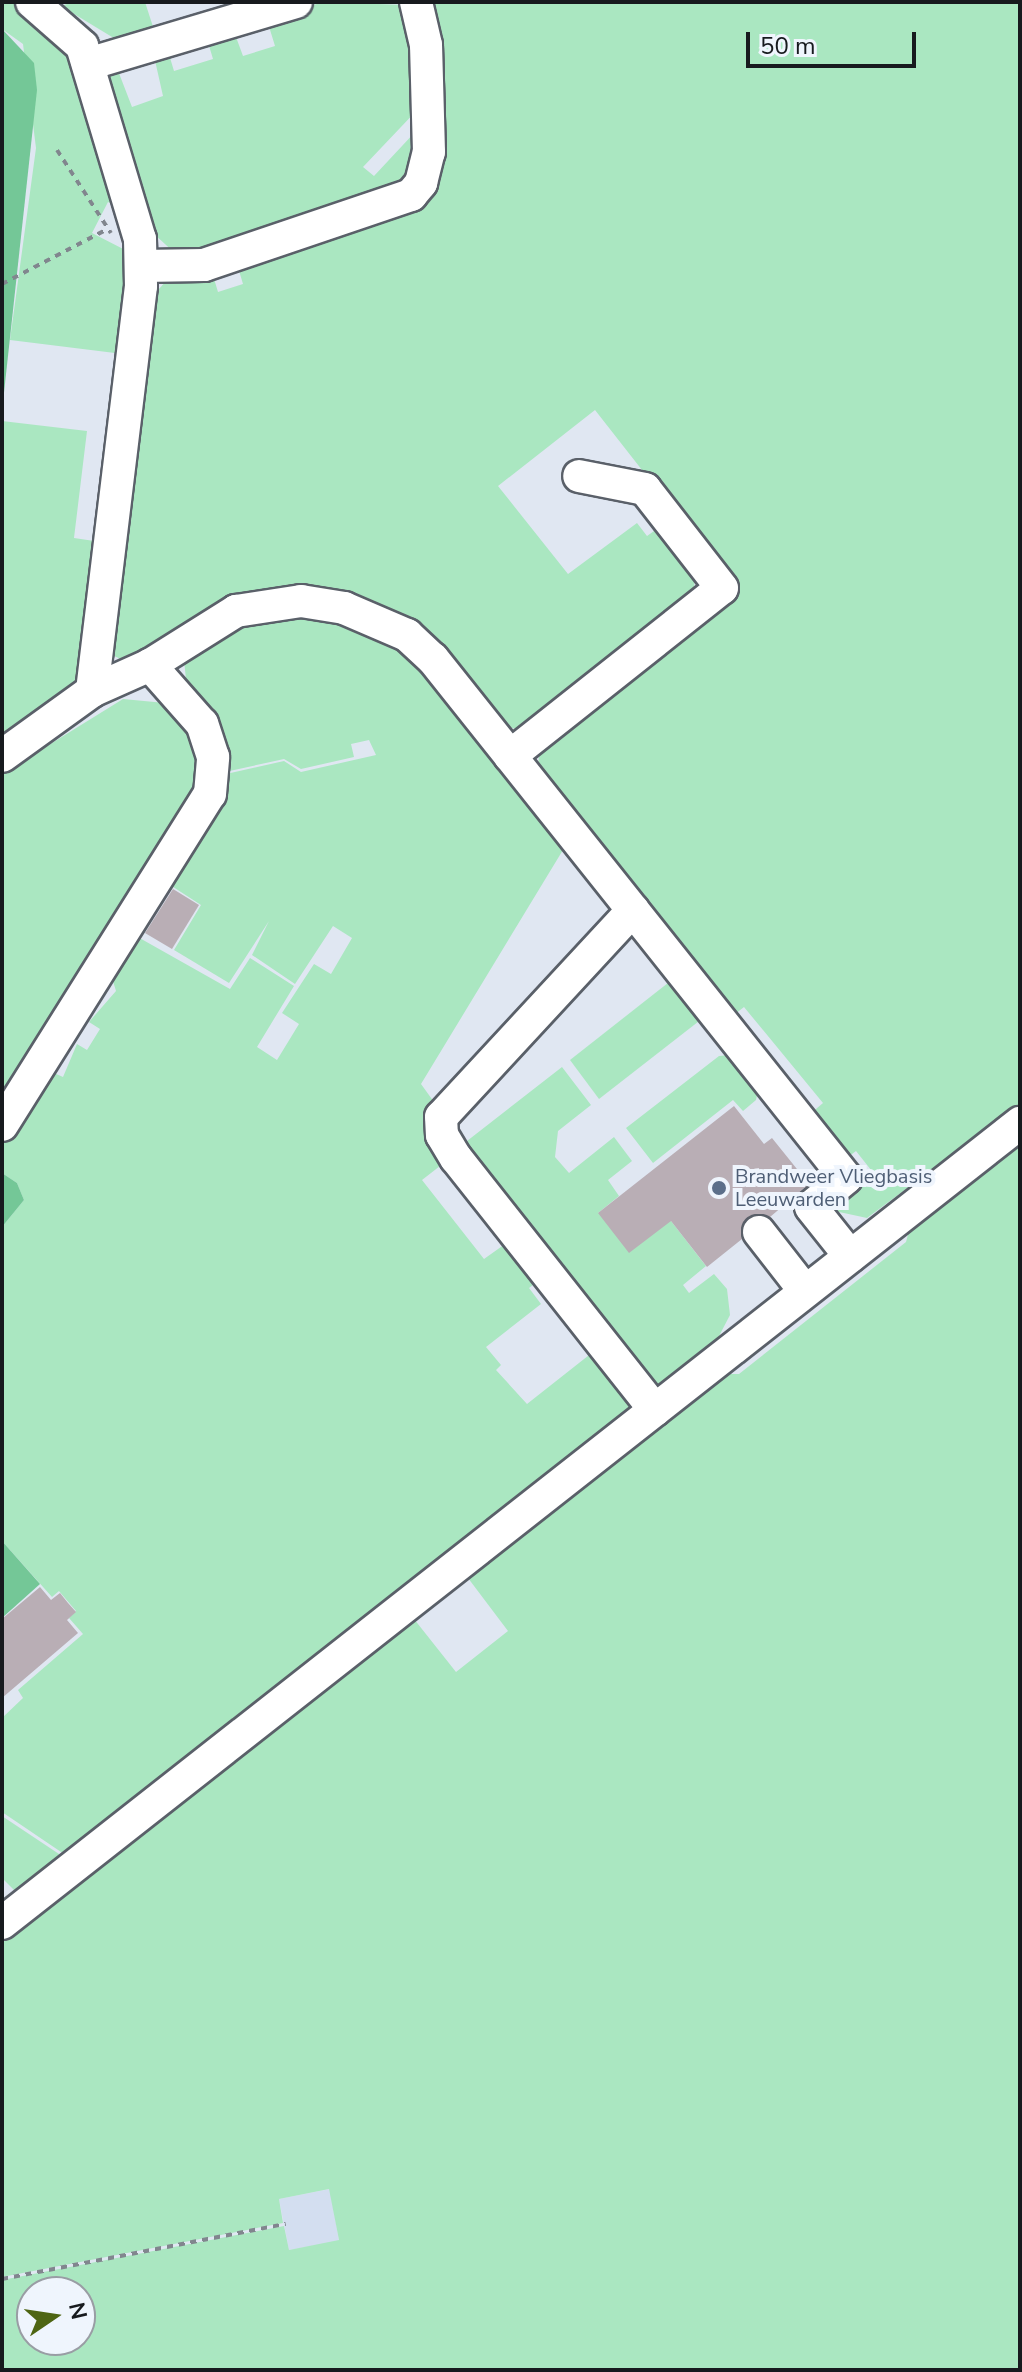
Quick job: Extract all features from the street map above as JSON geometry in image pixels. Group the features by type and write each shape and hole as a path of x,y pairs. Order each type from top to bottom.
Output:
{"lane":[{"path":"32,2 74,35 88,64 141,253 92,691"},
{"path":"88,64 296,2"},
{"path":"141,253 204,265 411,195 421,183 429,152 426,45 416,2"},
{"path":"510,756 722,588 645,489 579,476"},
{"path":"2,756 92,691 150,665 218,618 246,608 301,601 344,608 407,635 510,756 846,1178 811,1207 850,1256"},
{"path":"2,1125 210,794 213,757 202,724 150,665"},
{"path":"633,910 441,1117 442,1135 456,1158 655,1410"},
{"path":"2,1923 1020,1123"},
{"path":"759,1232 805,1291"}],"path":[{"path":"57,150 104,231 141,253"},
{"path":"2,284 104,231"},
{"path":"2,2279 286,2224"}],"shaded area":[{"path":"330,2189 339,2241 289,2250 279,2199"}],"green space":[{"path":"2,2 13,2 66,41 123,209 108,202 92,233 131,253 123,354 10,340 36,148 23,44 2,29"},
{"path":"73,2 145,2 156,36 117,40 61,6"},
{"path":"323,2 406,5 419,108 363,167 374,176 416,131 420,152 398,194 178,256 153,233 106,74 117,68 132,107 163,96 154,56 168,51 174,71 213,59 207,39 214,37 217,43 236,37 243,56 275,46 267,20"},
{"path":"424,2 1020,2 1020,1104 867,1218 830,1210 875,1175 856,1151 844,1160 809,1115 823,1103 744,1007 730,1018 538,765 540,746 736,590 595,410 498,486 568,574 637,523 647,536 661,526 695,572 694,590 518,729 499,726 434,645 313,594 127,662 112,655 150,299 167,280 212,272 218,292 243,284 237,264 417,202"},
{"path":"2,29 34,63 37,90 2,411"},
{"path":"2,421 87,431 74,538 101,542 78,680 2,739"},
{"path":"277,614 340,619 400,647 426,669 566,845 421,1084 434,1102 449,1159 422,1180 484,1259 512,1239 542,1278 529,1288 541,1304 486,1347 501,1365 496,1370 527,1404 598,1348 641,1402 64,1854 2,1812 2,1718 23,1698 18,1690 83,1634 69,1618 76,1611 59,1591 52,1597 2,1541 2,1227 24,1200 17,1183 2,1173 2,1139 54,1073 63,1077 77,1044 87,1050 100,1029 89,1022 116,991 112,978 136,936 230,989 250,958 294,986 257,1047 277,1060 299,1024 282,1013 314,964 331,974 352,938 333,926 295,984 252,955 269,921 229,983 174,950 201,905 167,883 226,774 284,761 301,772 376,755 369,740 351,744 354,757 301,769 284,759 225,772 187,689 184,660 221,629"},
{"path":"123,699 165,703 184,716 205,773 2,1103 2,774"},
{"path":"673,979 703,1018 599,1099 570,1060"},
{"path":"730,1055 758,1091 756,1100 743,1111 733,1100 653,1163 626,1128 719,1056"},
{"path":"562,1067 591,1105 558,1131 555,1157 569,1173 614,1137 632,1161 608,1180 619,1196 598,1213 671,1221 706,1266 683,1285 689,1293 714,1274 727,1289 730,1315 718,1338 651,1394 466,1156 455,1127 467,1141"},
{"path":"1020,1141 1020,2370 2,2370 2,2280 16,2277 16,2356 96,2356 96,2276 23,2276 284,2226 289,2250 339,2240 329,2189 279,2199 283,2223 2,2277 2,1943 414,1619 456,1672 508,1631 468,1578 724,1374 739,1374 906,1242 910,1227"},
{"path":"2,1173 17,1183 24,1200 2,1227"},
{"path":"2,1541 40,1584 2,1618"},
{"path":"2,1816 62,1856 16,1892 2,1878"}],"building":[{"path":"173,889 199,905 172,949 145,933"},
{"name":"Brandweer Vliegbasis Leeuwarden","path":"734,1106 764,1144 772,1138 809,1184 770,1217 747,1218 742,1239 707,1267 671,1221 629,1253 598,1213"},
{"path":"40,1587 51,1600 60,1593 76,1612 67,1620 78,1633 2,1698 2,1619"}],"place":[{"name":"Brandweer Vliegbasis Leeuwarden","path":"719,1188"}]}
